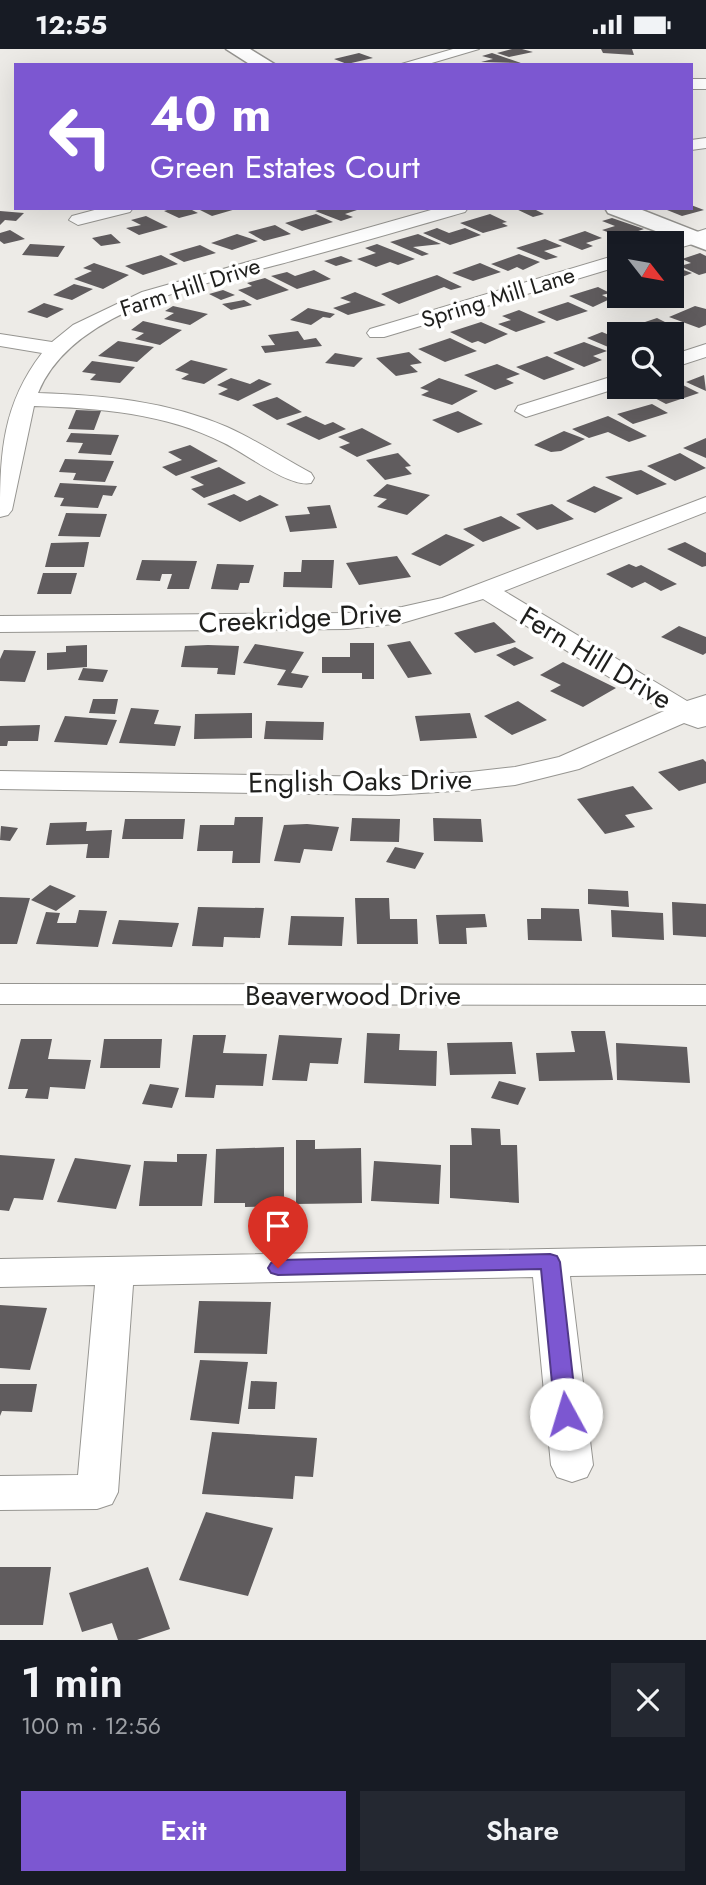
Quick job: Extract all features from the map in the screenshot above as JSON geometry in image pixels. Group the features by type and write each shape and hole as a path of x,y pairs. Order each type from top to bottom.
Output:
{"street":[{"path":"236,49 261,63"},
{"path":"413,63 472,49"},
{"path":"78,220 116,210"},
{"name":"Farm Hill Drive","path":"0,510 26,399 36,375 57,349 109,313 162,292 452,210"},
{"path":"621,210 694,240"},
{"name":"Spring Mill Lane","path":"377,333 607,264"},
{"path":"0,340 57,349"},
{"path":"684,358 706,350"},
{"path":"526,411 607,384"},
{"path":"26,399 121,404 184,418 210,428 303,478"},
{"name":"Creekridge Drive","path":"0,624 348,621 402,615 487,591 706,504"},
{"name":"Fern Hill Drive","path":"487,591 699,713"},
{"name":"English Oaks Drive","path":"0,780 389,786 470,781 515,776 569,763 699,713"},
{"name":"Beaverwood Drive","path":"0,994 706,995"},
{"path":"0,1273 706,1260"},
{"path":"550,1262 572,1465"},
{"path":"0,1493 97,1492 115,1272"}],"building":[{"path":"512,49 533,52 509,57 497,53"},
{"path":"601,49 632,49 634,55 603,53"},
{"path":"359,53 373,58 351,63 334,59"},
{"path":"492,53 521,63 481,62 493,59 482,56"},
{"path":"693,206 704,210 682,216 667,210 693,210"},
{"path":"192,210 198,213 179,218 164,211"},
{"path":"200,210 233,210 212,216"},
{"path":"357,210 345,214 353,217 341,221 315,211"},
{"path":"518,210 536,210 544,214 533,217"},
{"path":"0,211 24,213 16,221 5,220 0,225"},
{"path":"316,214 333,222 302,231 285,223"},
{"path":"490,214 507,222 502,223 508,226 483,233 460,223"},
{"path":"146,216 168,227 139,235 126,228 141,225 131,220"},
{"path":"612,218 644,229 607,232 602,230 615,226 602,221"},
{"path":"275,225 291,234 264,241 248,232"},
{"path":"437,228 449,233 465,228 481,235 450,245 423,233"},
{"path":"10,230 25,239 4,244 0,241 0,233"},
{"path":"585,231 602,238 586,243 593,246 582,250 558,240"},
{"path":"111,234 121,243 101,246 92,238"},
{"path":"237,234 258,241 232,250 211,243"},
{"path":"418,234 441,244 413,247 429,254 422,256 390,242"},
{"path":"545,239 562,246 544,251 558,257 546,260 516,248"},
{"path":"30,244 65,246 58,257 22,255"},
{"path":"377,244 415,259 398,265 390,262 376,267 357,259 376,253 365,248"},
{"path":"200,245 216,253 184,262 169,254"},
{"path":"700,253 706,256 706,273 699,275 684,268 684,265 691,263 684,258"},
{"path":"519,254 540,262 523,270 517,267 508,271 491,264"},
{"path":"161,255 178,264 143,275 125,266"},
{"path":"341,256 353,261 336,266 324,261"},
{"path":"94,263 129,275 103,289 74,279 92,271 83,268"},
{"path":"480,263 501,272 473,281 452,273"},
{"path":"314,270 331,279 297,289 271,276 287,272 295,276"},
{"path":"437,275 462,287 451,290 444,287 399,304 381,294"},
{"path":"265,278 289,290 257,300 238,290 252,286 247,283"},
{"path":"74,284 93,289 72,300 53,295"},
{"path":"598,287 607,292 602,295 607,300 593,307 569,296"},
{"path":"223,290 235,295 221,300 209,294"},
{"path":"355,292 386,305 348,315 333,308 351,302 340,298"},
{"path":"244,300 252,305 231,310 222,304"},
{"path":"568,302 588,311 557,321 537,312"},
{"path":"44,303 64,309 47,318 27,312"},
{"path":"173,306 208,314 190,325 164,319 174,313 165,311"},
{"path":"695,306 706,309 706,325 699,328 669,317"},
{"path":"308,308 335,314 330,318 323,317 311,325 290,320"},
{"path":"519,310 546,322 516,332 498,324 511,320 502,316"},
{"path":"657,318 665,322 645,322"},
{"path":"143,321 182,330 160,345 135,339 144,333 131,330"},
{"path":"481,322 508,334 485,344 478,341 472,343 450,332"},
{"path":"298,331 304,340 316,338 322,346 265,353 261,346 275,345 268,335"},
{"path":"602,332 607,334 607,346 587,338"},
{"path":"450,338 477,351 445,362 418,349"},
{"path":"118,341 154,347 137,362 98,356"},
{"path":"584,342 607,351 593,356 602,360 584,367 553,353"},
{"path":"409,352 422,363 410,365 418,372 396,376 376,358"},
{"path":"335,353 363,358 354,367 325,363"},
{"path":"547,356 575,369 544,380 516,367"},
{"path":"191,360 228,369 204,384 181,379 189,374 175,370"},
{"path":"92,361 135,367 120,383 90,380 96,374 82,372"},
{"path":"497,364 520,374 506,379 514,383 495,390 464,375"},
{"path":"704,375 706,391 686,382"},
{"path":"231,378 250,384 259,379 272,384 238,401 218,394 228,389 217,385"},
{"path":"439,378 478,391 452,405 421,395 429,391 420,388"},
{"path":"684,386 699,393 684,398"},
{"path":"277,397 302,412 277,420 252,405"},
{"path":"657,399 681,399 666,404"},
{"path":"652,404 668,413 633,424 617,414"},
{"path":"76,410 101,411 94,430 68,429"},
{"path":"458,411 483,424 458,433 432,420"},
{"path":"306,416 325,425 333,422 346,429 319,440 286,424"},
{"path":"608,416 647,436 629,442 608,432 589,438 572,429"},
{"path":"362,428 392,444 357,457 339,447 350,443 338,437"},
{"path":"564,431 585,439 561,451 551,452 534,445"},
{"path":"71,433 119,435 111,455 78,453 83,443 66,442"},
{"path":"706,438 706,458 683,448"},
{"path":"190,445 218,461 176,476 162,467 182,460 168,452"},
{"path":"398,453 411,466 405,467 412,474 385,480 366,460"},
{"path":"680,453 706,468 675,481 647,466"},
{"path":"65,459 114,461 105,482 73,480 76,473 59,472"},
{"path":"219,467 246,483 204,498 191,489 204,485 190,477"},
{"path":"641,470 667,484 637,495 605,477"},
{"path":"60,483 117,486 112,496 103,495 98,508 60,506 64,498 54,497"},
{"path":"387,484 430,495 407,515 377,507 387,499 373,496"},
{"path":"594,486 623,498 595,513 566,501"},
{"path":"234,494 247,501 260,495 279,505 240,522 207,504"},
{"path":"552,504 574,519 537,530 516,514"},
{"path":"330,505 337,528 290,532 285,516 310,514 307,507"},
{"path":"66,513 107,514 100,537 58,536"},
{"path":"501,516 521,528 483,542 463,529"},
{"path":"446,534 475,545 440,566 411,554"},
{"path":"89,542 84,567 45,567 51,543"},
{"path":"685,542 706,553 706,566 702,567 667,549"},
{"path":"397,556 411,577 359,585 346,563"},
{"path":"142,560 197,561 189,589 167,589 172,574 162,574 160,581 136,580"},
{"path":"302,560 334,560 332,588 283,587 284,572 301,572"},
{"path":"217,564 254,565 249,583 240,583 238,590 211,589"},
{"path":"629,564 636,567 641,565 677,584 661,591 645,582 632,588 606,574"},
{"path":"43,573 77,573 71,594 37,594"},
{"path":"494,622 516,642 475,653 454,633"},
{"path":"679,626 706,637 706,653 703,655 661,637"},
{"path":"410,641 432,674 408,678 387,645"},
{"path":"350,643 374,643 374,679 362,679 362,673 322,673 322,657 350,657"},
{"path":"255,644 304,652 291,673 309,676 302,688 277,685 286,670 243,663"},
{"path":"87,645 87,667 47,670 47,653 66,652 66,646"},
{"path":"185,646 239,646 235,675 217,674 218,668 181,667"},
{"path":"515,647 534,658 514,666 496,655"},
{"path":"4,650 36,651 25,682 0,681 0,659"},
{"path":"563,662 616,688 583,707 550,691 561,685 540,675"},
{"path":"83,668 108,670 103,682 78,680"},
{"path":"93,699 118,699 115,714 89,713"},
{"path":"518,701 547,720 512,735 484,716"},
{"path":"131,708 159,710 154,724 181,726 175,746 119,743"},
{"path":"252,713 252,738 194,739 195,714"},
{"path":"470,713 477,738 420,741 415,716"},
{"path":"65,716 117,720 107,745 54,742"},
{"path":"266,721 324,722 323,740 264,739"},
{"path":"40,725 38,741 8,741 7,746 0,746 0,726"},
{"path":"703,759 706,762 706,783 679,791 658,772"},
{"path":"633,786 653,809 625,815 635,827 605,834 577,799"},
{"path":"235,817 263,817 260,863 232,863 233,851 197,851 200,825 234,825"},
{"path":"352,818 400,819 399,842 350,841"},
{"path":"433,818 481,819 483,842 434,841"},
{"path":"125,819 185,819 183,839 122,839"},
{"path":"87,822 86,831 112,830 109,858 86,858 88,844 46,845 50,823"},
{"path":"284,825 339,827 332,851 304,849 300,863 274,861"},
{"path":"1,826 18,828 10,841 0,840"},
{"path":"395,847 424,853 415,869 386,862"},
{"path":"50,885 76,896 56,911 31,900"},
{"path":"588,889 628,891 629,907 588,904"},
{"path":"0,897 30,898 17,944 0,944"},
{"path":"355,898 389,898 390,919 417,919 418,944 357,944"},
{"path":"672,902 706,904 706,937 673,935"},
{"path":"198,907 264,908 260,938 224,937 223,947 192,946"},
{"path":"541,908 579,909 582,941 528,940 527,919 541,919"},
{"path":"79,910 107,911 98,947 36,944 46,912 60,913 57,923 76,923"},
{"path":"611,910 663,913 664,940 612,937"},
{"path":"485,914 487,927 466,928 467,944 439,944 436,915"},
{"path":"291,916 344,917 342,946 288,945"},
{"path":"119,920 179,923 172,947 112,944"},
{"path":"571,1031 605,1031 613,1080 539,1081 536,1053 575,1052"},
{"path":"367,1033 400,1034 399,1050 437,1051 436,1086 364,1083"},
{"path":"193,1035 226,1035 223,1053 267,1054 263,1086 216,1085 214,1098 185,1097"},
{"path":"279,1035 342,1038 338,1064 310,1063 307,1081 272,1080"},
{"path":"21,1039 52,1039 48,1059 91,1060 85,1089 50,1087 48,1099 25,1098 28,1089 8,1089"},
{"path":"104,1039 162,1039 160,1068 100,1068"},
{"path":"512,1042 516,1074 450,1075 447,1043"},
{"path":"616,1043 687,1047 690,1083 617,1080"},
{"path":"499,1081 526,1088 518,1105 491,1098"},
{"path":"150,1084 179,1088 172,1108 142,1104"},
{"path":"471,1128 500,1129 501,1145 517,1145 519,1203 450,1198 450,1145 472,1145"},
{"path":"296,1140 315,1140 315,1149 361,1148 362,1203 296,1204"},
{"path":"284,1147 284,1206 245,1207 245,1203 214,1203 216,1149"},
{"path":"177,1154 207,1154 202,1206 139,1206 144,1161 177,1162"},
{"path":"0,1155 55,1159 43,1200 14,1198 9,1211 0,1210"},
{"path":"75,1158 131,1165 116,1209 57,1202"},
{"path":"374,1161 441,1165 439,1204 371,1201"},
{"path":"199,1301 271,1302 267,1354 194,1353"},
{"path":"0,1305 47,1308 30,1370 0,1368"},
{"path":"200,1360 248,1362 239,1424 190,1420"},
{"path":"251,1381 277,1382 275,1409 248,1409"},
{"path":"0,1384 37,1384 32,1412 2,1411 0,1416"},
{"path":"212,1432 317,1438 313,1477 295,1476 293,1499 202,1494"},
{"path":"206,1512 273,1528 248,1596 179,1580"},
{"path":"0,1567 51,1567 43,1625 0,1625"},
{"path":"148,1567 170,1629 137,1640 118,1640 112,1623 82,1632 69,1593"}],"route":[{"path":"278,1268 550,1262 566,1414"}]}
